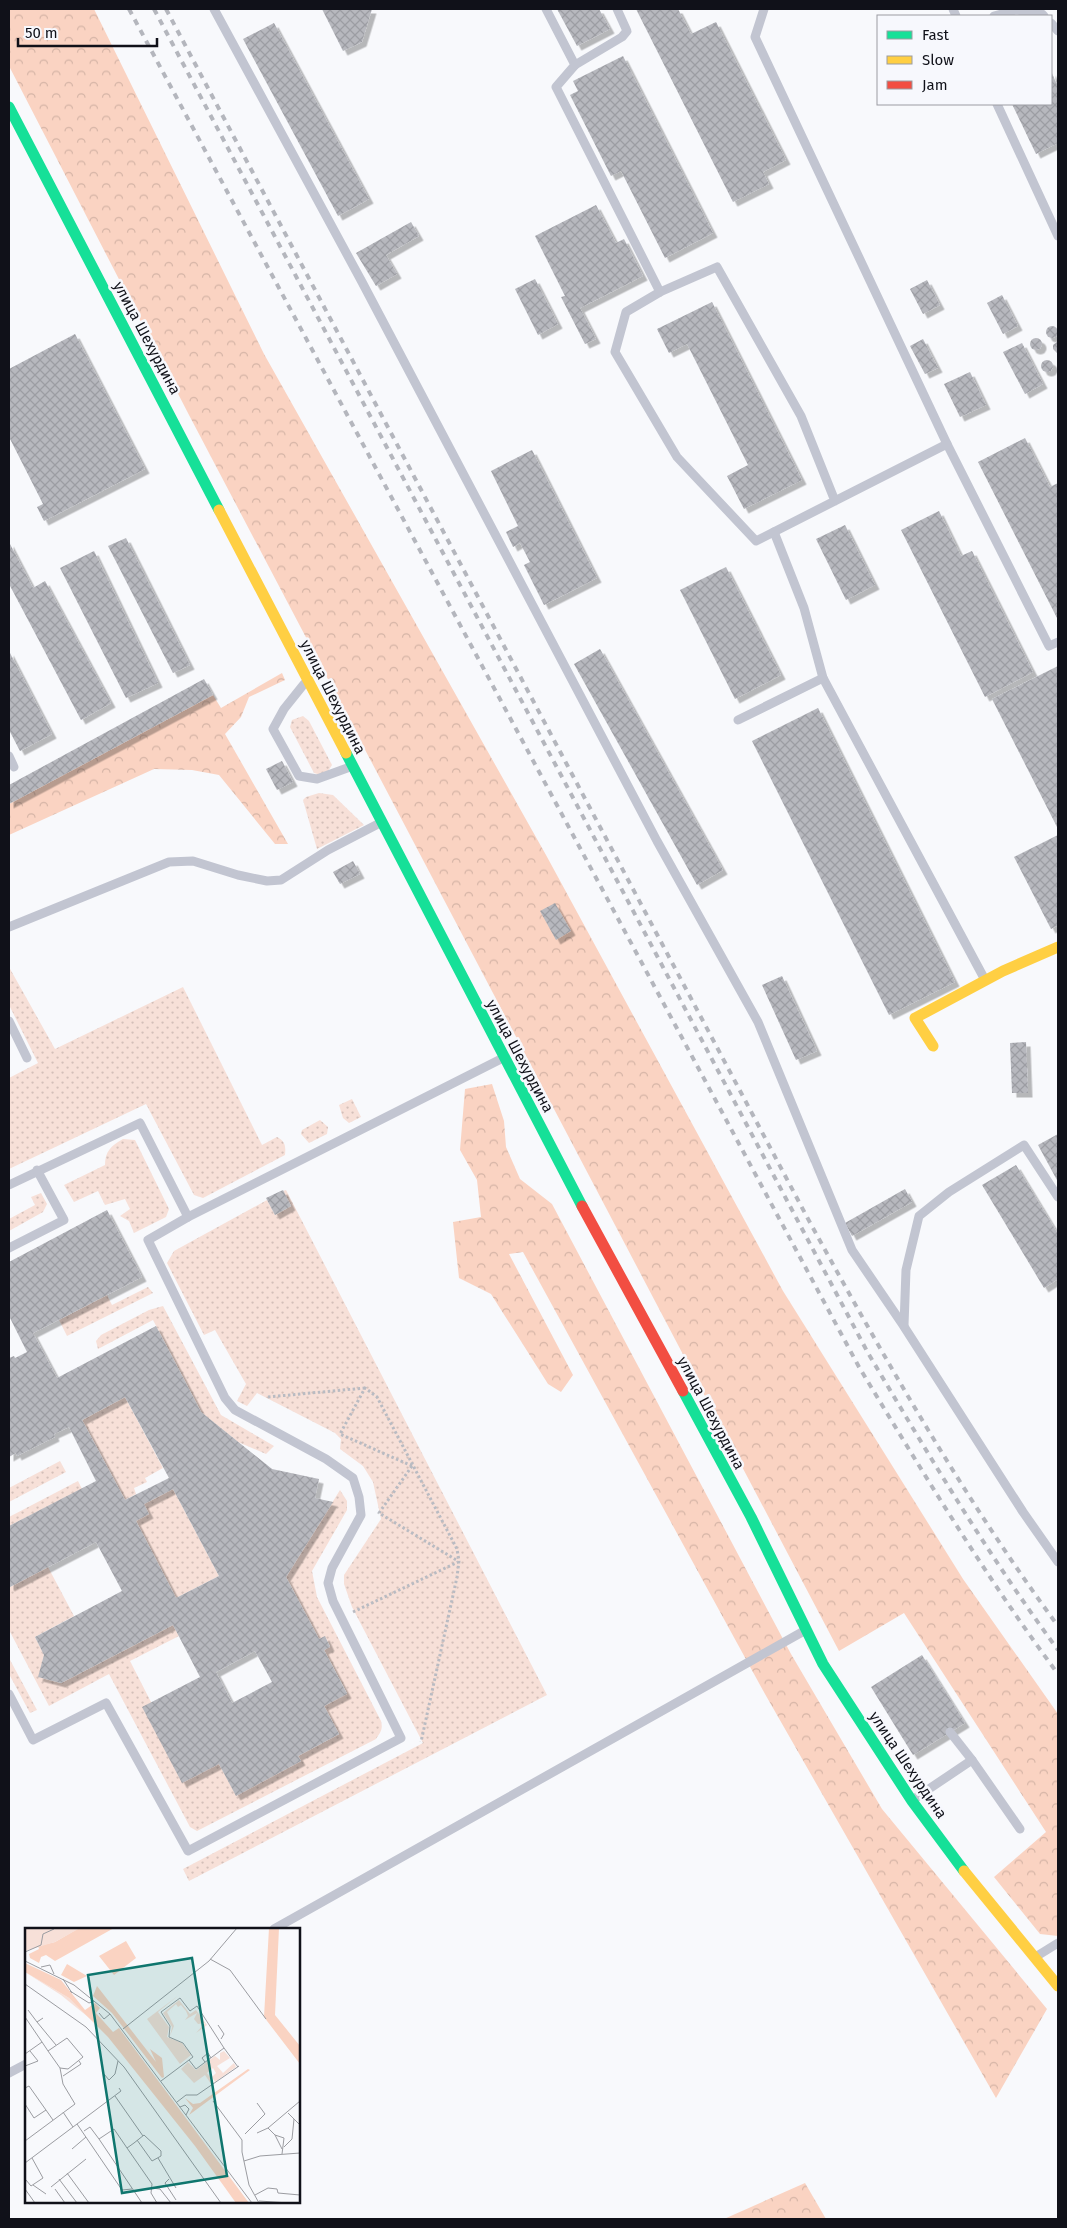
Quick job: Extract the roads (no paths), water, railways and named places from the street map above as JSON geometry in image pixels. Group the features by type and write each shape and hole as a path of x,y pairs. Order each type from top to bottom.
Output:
{"main road":[{"name":"улица Шехурдина","path":"9,107 504,1058 751,1517 823,1664 912,1801 979,1891 1058,1986"},
{"path":"934,1046 915,1018 984,980 1036,955 1058,947"}],"lane":[{"path":"214,9 362,282 656,841 758,1022 852,1250 904,1325 1023,1512 1058,1562"},
{"path":"546,9 575,65"},
{"path":"617,9 627,30 622,37 575,65 556,87 660,292"},
{"path":"764,9 755,37 947,444 1049,646 1058,642"},
{"path":"998,15 1016,10 1043,15"},
{"path":"997,105 1058,236"},
{"path":"834,501 801,416 717,267 660,292 626,312 615,352 677,456 756,541 947,444"},
{"path":"774,532 804,608 823,678 984,980"},
{"path":"738,720 823,678"},
{"path":"308,680 284,708 273,729 299,776 317,779 351,766"},
{"path":"9,756 14,767"},
{"path":"9,927 170,862 193,861 267,881 281,880 328,850 381,823"},
{"path":"9,1021 27,1058"},
{"path":"9,1694 33,1740 106,1703 188,1850 401,1738 333,1601 328,1584 332,1568 361,1515 359,1497 353,1478 326,1459 235,1410 225,1398 148,1240 188,1217 504,1058"},
{"path":"9,1185 37,1170 140,1123 188,1217"},
{"path":"904,1325 906,1270 919,1216 949,1192 1024,1145 1058,1197"},
{"path":"9,1248 64,1220 37,1170"},
{"path":"276,1928 806,1630"},
{"path":"950,1732 1020,1829"},
{"path":"912,1801 972,1760"},
{"path":"1034,1958 1058,1944"},
{"path":"9,2073 25,2065"}],"railway":[{"path":"129,9 859,1367 930,1484 1005,1599 1058,1674"},
{"path":"154,9 868,1353 983,1541 1058,1650"},
{"path":"166,9 836,1270 895,1374 957,1477 1058,1626"}]}
